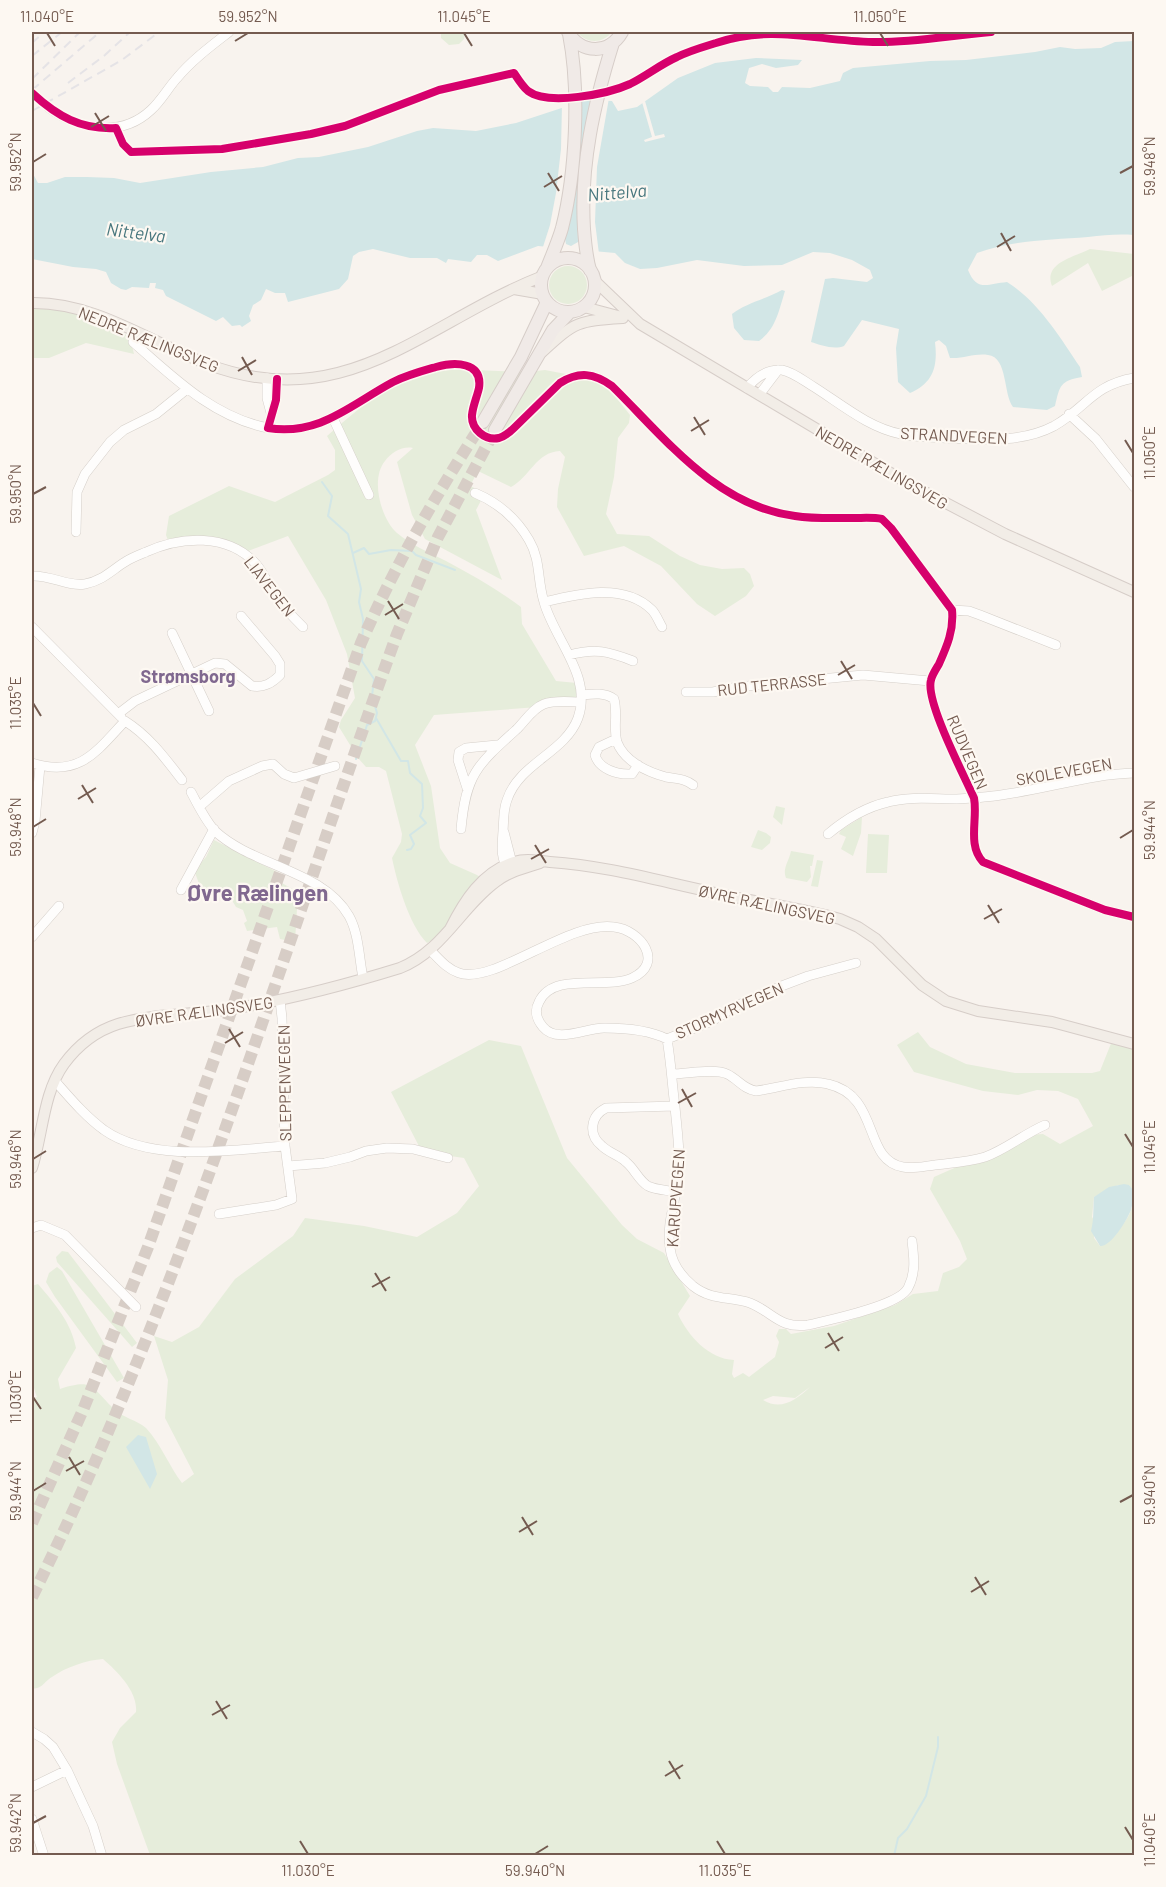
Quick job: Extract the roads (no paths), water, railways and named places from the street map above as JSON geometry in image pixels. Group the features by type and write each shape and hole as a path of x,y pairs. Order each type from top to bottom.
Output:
{"highway":[{"path":"568,33 576,42 588,49 603,48 620,35"},
{"path":"483,422 521,357 545,298 547,267 562,228 573,147 574,91 568,33"},
{"path":"495,430 553,330 570,312 584,307 591,297 583,208 585,167 600,87 620,35"},
{"path":"547,267 557,261 569,259 582,263 590,270"},
{"path":"545,298 556,309 570,312"}],"main road":[{"name":"NEDRE RÆLINGSVEG","path":"32,303 52,304 81,310 112,321 216,367 272,378 324,376 371,363 428,336 513,289 547,267"},
{"name":"NEDRE RÆLINGSVEG","path":"590,270 640,324"},
{"path":"513,289 545,298"},
{"name":"NEDRE RÆLINGSVEG","path":"584,307 640,324 959,512 1134,592"},
{"path":"537,356 578,323 594,319 623,318"},
{"name":"ØVRE RÆLINGSVEG","path":"32,1168 55,1081 66,1062 92,1037 118,1024 136,1020 217,1011 280,1000 400,969 417,961 430,951 450,929 459,911 487,877 509,867 547,861 624,871 710,892 840,919 876,939 922,985 945,1001 978,1011 1062,1024 1134,1044"}],"street":[{"path":"49,108 69,121 91,127 116,128 133,123 151,110 178,76 229,32"},
{"name":"NEDRE RÆLINGSVEG","path":"133,342 187,389 226,414 268,428 284,430 304,428 333,418 402,378 458,363 471,367 478,376 478,389 472,414 475,427 487,437 500,438 514,428 568,377 586,374 597,377 612,386 698,472 737,499 768,511 793,516 882,519 952,610"},
{"path":"747,388 761,375 768,371 778,370"},
{"path":"759,395 778,370"},
{"name":"STRANDVEGEN","path":"778,370 794,375 878,426 909,436 988,439 1023,437 1045,430 1101,388 1134,378"},
{"path":"268,428 271,413 267,398 272,378"},
{"path":"76,532 77,492 85,474 110,442 124,430 156,414 187,389"},
{"path":"1069,414 1096,439 1134,487"},
{"path":"333,418 369,495"},
{"path":"475,493 501,506 515,520 530,541 539,563 544,602 569,655 578,681 581,699 578,716 563,741 522,775 512,789 505,806 503,830 509,867"},
{"name":"LIAVEGEN","path":"32,576 49,577 77,585 87,584 102,579 126,561 168,543 196,540 222,544 245,553 257,565 277,598 303,627"},
{"path":"544,602 578,594 598,592 618,594 635,599 653,610 662,627"},
{"path":"930,681 951,635 952,610 981,615 1056,645"},
{"path":"32,833 36,765 56,768 87,760 99,751 135,701 220,662 252,686 265,686 280,675 280,664 275,656 241,616"},
{"path":"32,627 121,718 156,746 182,780"},
{"path":"172,633 209,711"},
{"path":"569,655 600,650 633,661"},
{"name":"RUD TERRASSE","path":"686,692 714,692 737,687 862,675 930,681"},
{"name":"RUDVEGEN","path":"930,681 931,694 938,715 974,798 976,807 974,843 978,856 983,862 1105,910 1134,917"},
{"path":"461,829 463,801 476,770 497,745 542,704 556,701 581,699 599,694 614,699 616,739 626,755 638,765 656,774 686,780 693,785"},
{"path":"616,739 599,747 594,755 597,762 603,767 626,775 632,774 638,765"},
{"path":"467,788 458,760 459,752 466,748 497,745"},
{"path":"199,807 223,785 262,766 273,764 284,774 294,778 335,766"},
{"name":"SKOLEVEGEN","path":"828,834 854,816 891,801 974,798 1134,773"},
{"path":"191,792 214,830 238,847 314,884 335,899 350,917 363,978"},
{"path":"180,890 214,830"},
{"path":"32,937 59,906"},
{"name":"STORMYRVEGEN","path":"430,951 457,973 472,975 497,968 540,948 595,927 615,927 625,930 640,939 647,952 648,960 639,974 623,981 553,988 541,997 537,1006 538,1020 546,1031 556,1034 566,1035 590,1029 613,1028 657,1034 667,1039 705,1024 738,1005 779,987 856,963"},
{"name":"SLEPPENVEGEN","path":"219,1214 276,1205 292,1199 285,1146 280,1000"},
{"name":"KARUPVEGEN","path":"667,1039 679,1156 669,1240 673,1260 684,1277 701,1292 721,1299 750,1304 786,1324 797,1327 808,1325 895,1300 908,1289 911,1280 914,1258 912,1241"},
{"path":"672,1074 717,1071 725,1073 743,1087 756,1091 820,1082 836,1086 857,1099 866,1115 878,1148 895,1164 903,1167 952,1163 987,1156 1045,1125"},
{"path":"55,1081 91,1120 106,1131 131,1142 192,1153 285,1146"},
{"path":"675,1106 606,1108 598,1112 592,1126 593,1134 602,1147 629,1164 645,1184 676,1192"},
{"name":"SLEPPENVEGEN","path":"288,1166 325,1163 350,1157 366,1150 387,1148 413,1149 448,1158"},
{"path":"32,1228 41,1225 65,1235 136,1307"},
{"path":"32,1732 44,1738 53,1747 67,1770 93,1826 102,1856"},
{"path":"32,1787 67,1770"},
{"path":"32,1819 44,1856"}],"water":[{"name":"Nittelva","path":"1134,41 1134,235 1004,245 977,253 968,270 971,277 979,284 1007,282 1029,299 1048,320 1080,367 1082,377 1065,382 1058,393 1055,406 1047,410 1013,407 1002,369 994,357 974,355 950,358 946,346 939,340 935,342 936,359 929,379 910,393 898,382 896,348 899,329 862,320 844,346 823,346 811,342 825,279 867,282 873,278 870,270 852,260 830,253 813,252 782,265 744,266 697,260 640,269 625,263 615,253 538,246 498,261 487,255 477,255 471,262 448,259 446,263 437,258 410,258 373,249 353,256 348,279 339,289 288,302 285,293 275,293 266,289 261,300 253,305 249,316 251,321 242,327 232,326 223,317 216,321 166,296 163,290 155,288 156,283 150,283 149,288 132,287 126,290 111,283 106,272 32,259 32,172 38,183 47,183 65,177 87,177 114,178 140,183 263,167 298,158 319,157 368,147 433,128 476,131 516,123 586,100 612,101 618,111 637,107 678,78 715,63 756,58 802,60 798,65 776,68 762,64 749,68 745,83 750,86 768,87 773,92 778,92 782,87 810,88 840,81 843,73 853,68 966,60 1060,47 1101,48 1115,42"},
{"path":"782,290 785,291 781,305 769,331 759,341 744,340 734,328 732,314"},
{"path":"1129,1185 1133,1190 1131,1210 1114,1238 1100,1246 1091,1231 1094,1197 1109,1187"},
{"path":"138,1435 146,1437 157,1474 150,1489 126,1447"}],"waterway":[{"path":"322,482 332,496 328,516 348,534 361,589 359,602 363,619 362,661 374,679 372,696 377,713 375,721 367,725 356,759"},
{"path":"353,553 364,548 369,554 391,550 412,551 416,555 455,570"},
{"path":"376,718 401,761 408,761 410,773 422,784 423,808 420,816 426,823 410,835 414,844 411,849 407,850"},
{"path":"894,1856 898,1838 907,1829 926,1796 938,1747 938,1737"}],"tunnel":[{"path":"32,93 49,108"},
{"path":"32,1523 83,1410 148,1247 361,643 388,585 418,530 483,422"},
{"path":"32,1597 87,1480 184,1242 397,634 438,537 495,430"}],"railway":[{"path":"32,43 44,32"},
{"path":"32,56 62,32"},
{"path":"32,79 80,32"},
{"path":"32,90 100,32"},
{"path":"68,83 105,55 130,32"},
{"path":"32,111 122,60 159,32"}],"district":[{"name":"Strømsborg","path":"188,676"},
{"name":"Øvre Rælingen","path":"258,892"}]}
